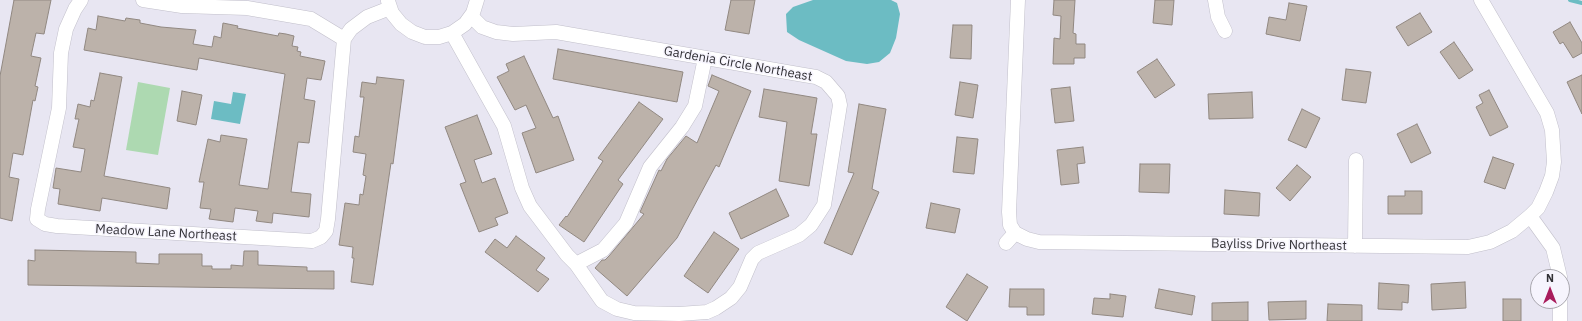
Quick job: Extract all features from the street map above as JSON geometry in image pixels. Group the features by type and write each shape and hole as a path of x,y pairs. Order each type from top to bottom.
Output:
{"street":[{"name":"Meadow Lane Northeast","path":"81,0 66,28 61,53 60,108 38,209 37,219 45,224 57,226 304,241 312,241 320,237 326,231 328,219 344,39"},
{"path":"143,0 182,6 247,8 311,19 344,39 351,29 367,17 389,4 401,24 412,32 425,37 439,37 452,33 465,24 471,16 477,0"},
{"name":"Bayliss Drive Northeast","path":"1018,0 1009,212 1011,238 1027,239 1039,242 1468,247 1490,242 1512,231 1530,216 1538,208 1552,176 1554,162 1552,130 1547,113 1481,0"},
{"path":"1215,0 1218,17 1225,31"},
{"name":"Gardenia Circle Northeast","path":"452,33 504,126 522,188 530,206 567,255 576,264 602,301 617,309 634,313 707,312 726,303 740,287 752,259 758,253 799,235 811,225 824,206 840,105 838,96 832,87 816,77 556,32 513,34 496,32 482,27 471,16"},
{"path":"576,264 603,250 626,222 650,167 682,127 695,106 705,58"},
{"path":"1355,246 1356,160"},
{"path":"1530,216 1553,248 1558,269"},
{"path":"1560,309 1560,321"}],"green space":[{"path":"138,82 170,88 158,155 126,150"}],"water":[{"path":"813,0 891,0 897,3 900,14 896,38 890,53 879,62 867,64 846,61 799,40 787,32 786,14 793,7"},
{"path":"233,92 246,94 240,124 211,119 214,101 231,104"}],"building":[{"path":"14,0 51,0 44,34 36,33 31,56 41,58 35,86 38,87 35,101 33,100 23,155 13,153 9,177 19,179 12,221 0,218 0,76"},
{"path":"731,0 755,0 749,34 725,30"},
{"path":"1054,0 1075,0 1073,33 1076,34 1076,44 1085,44 1085,58 1074,58 1074,64 1053,64 1054,38 1060,39 1061,16 1053,15"},
{"path":"1155,0 1174,0 1172,25 1153,23"},
{"path":"1289,3 1307,6 1300,41 1266,34 1269,17 1286,20"},
{"path":"1420,13 1432,32 1408,46 1396,27"},
{"path":"98,16 125,21 126,18 140,20 140,23 161,27 196,30 193,44 212,47 214,36 221,38 223,23 238,26 237,28 278,36 279,33 286,34 294,36 292,46 298,47 297,51 301,52 300,56 325,61 321,80 307,78 304,99 315,101 309,143 298,142 291,192 311,194 309,217 273,213 272,223 256,221 258,211 235,208 233,222 209,219 211,209 200,208 204,182 199,182 208,139 220,142 221,135 247,139 239,185 268,189 285,74 199,58 197,70 84,50 88,28 96,30"},
{"path":"1570,22 1582,43 1582,53 1573,58 1563,42 1560,44 1553,32"},
{"path":"953,25 972,25 971,59 950,58"},
{"path":"1454,42 1473,70 1459,79 1440,52"},
{"path":"558,49 683,72 677,102 553,79"},
{"path":"524,56 553,118 558,116 574,160 536,173 522,133 536,128 526,105 515,110 497,77 509,71 506,64"},
{"path":"1157,59 1175,85 1155,98 1137,72"},
{"path":"1346,69 1371,72 1366,103 1342,100"},
{"path":"100,73 122,77 104,176 170,188 167,209 102,198 100,211 58,204 60,189 53,188 56,168 81,172 85,149 73,147 79,119 75,119 78,104 90,107 91,100 94,101"},
{"path":"712,75 751,91 719,167 716,165 677,238 627,296 595,268 602,260 605,260 609,256 644,214 640,212 659,170 661,171 667,159 686,136 697,143 719,91 708,86"},
{"path":"1582,75 1582,114 1567,82"},
{"path":"377,77 404,80 393,164 391,163 373,285 351,282 354,258 352,258 353,247 339,245 345,203 359,205 360,194 363,195 366,176 363,175 366,154 353,152 355,136 359,137 364,97 360,97 362,82 376,84"},
{"path":"960,82 978,85 973,118 955,115"},
{"path":"1070,87 1074,121 1055,123 1051,89"},
{"path":"764,89 817,98 811,134 817,134 809,186 779,181 787,122 759,117"},
{"path":"1489,90 1508,127 1490,136 1476,107 1483,103 1479,95"},
{"path":"182,91 202,95 196,125 177,121"},
{"path":"1252,92 1253,118 1209,119 1208,94"},
{"path":"639,102 663,119 618,180 623,184 584,242 559,225 566,216 567,217 603,161 598,158"},
{"path":"859,104 886,109 872,189 879,192 852,255 824,243 854,173 848,172"},
{"path":"1302,109 1320,118 1306,148 1288,140"},
{"path":"477,115 492,154 474,160 482,183 495,178 508,213 495,218 498,225 479,232 460,184 466,182 445,127"},
{"path":"1417,124 1431,153 1411,163 1397,134"},
{"path":"957,137 978,139 974,174 953,172"},
{"path":"1083,147 1085,163 1077,164 1079,183 1061,185 1057,150"},
{"path":"1493,157 1514,164 1505,189 1484,182"},
{"path":"1140,164 1170,164 1169,193 1139,192"},
{"path":"1297,165 1311,177 1290,201 1276,188"},
{"path":"776,189 789,216 741,239 729,213"},
{"path":"1225,190 1260,193 1259,216 1224,214"},
{"path":"1405,191 1422,191 1422,214 1388,214 1388,196 1405,196"},
{"path":"931,203 960,209 955,233 926,228"},
{"path":"714,232 739,249 708,293 684,276"},
{"path":"516,236 545,258 536,270 549,279 538,292 485,252 495,239 507,248"},
{"path":"35,250 136,252 136,263 159,264 159,254 202,254 202,266 212,266 212,269 231,269 231,265 243,266 244,251 258,251 258,265 307,267 307,271 334,271 334,289 28,285 28,260 35,261"},
{"path":"967,274 988,287 967,321 946,307"},
{"path":"1465,282 1466,308 1432,310 1431,284"},
{"path":"1379,283 1409,285 1408,303 1402,302 1402,310 1378,309"},
{"path":"1010,289 1044,289 1044,315 1027,315 1027,307 1009,307"},
{"path":"1159,289 1195,296 1192,315 1155,308"},
{"path":"1110,294 1126,296 1123,317 1092,314 1094,298 1110,299"},
{"path":"1503,299 1521,299 1521,321 1503,321"},
{"path":"1306,301 1306,319 1269,320 1268,302"},
{"path":"1248,302 1248,321 1212,321 1212,303"},
{"path":"1328,304 1362,305 1362,321 1327,321"}],"waterway":[{"path":"1570,0 1582,3"}]}
